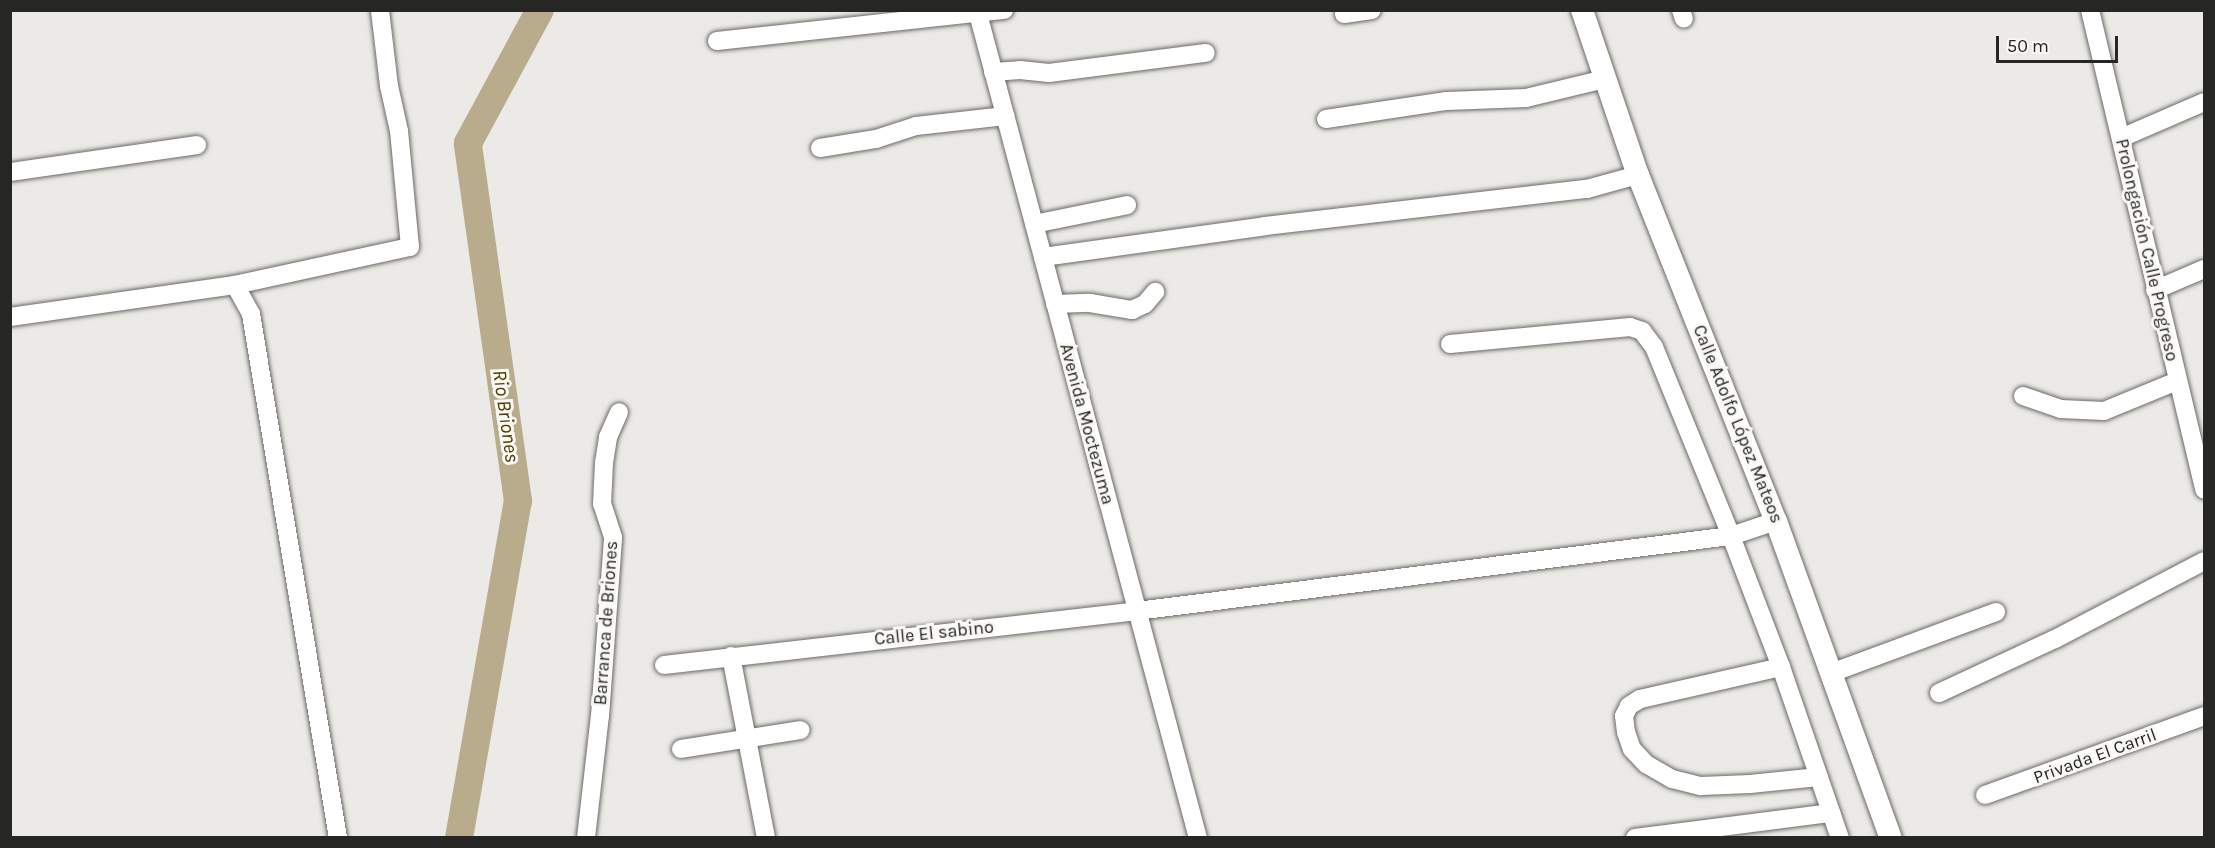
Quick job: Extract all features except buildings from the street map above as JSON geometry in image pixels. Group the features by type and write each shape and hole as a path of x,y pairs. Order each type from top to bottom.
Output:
{"main road":[{"name":"Calle Adolfo López Mateos","path":"1582,10 1638,175 1776,521 1891,837"}],"street":[{"path":"10,317 235,285 410,247 399,130 389,86 380,10"},
{"path":"717,41 1004,10"},
{"path":"1344,14 1372,10"},
{"name":"Prolongación Calle Progreso","path":"2090,10 2155,290 2205,490"},
{"name":"Avenida Moctezuma","path":"977,12 1198,837"},
{"path":"993,72 1020,70 1049,73 1206,52"},
{"path":"1326,119 1447,100 1526,98 1605,79"},
{"path":"2121,138 2205,102"},
{"path":"820,148 876,139 916,126 1005,116"},
{"path":"10,172 197,145"},
{"path":"1043,257 1265,226 1587,189 1638,175"},
{"path":"1034,224 1127,205"},
{"path":"2155,290 2205,269"},
{"path":"235,285 251,314 338,837"},
{"path":"1055,304 1090,303 1132,310 1145,304 1155,292"},
{"path":"1450,344 1630,327 1642,331 1654,347 1731,536 1781,667 1840,837"},
{"path":"2023,396 2061,409 2104,411 2177,381"},
{"name":"Barranca de Briones","path":"586,837 600,716 613,537 602,504 604,463 608,437 619,412"},
{"name":"Calle El sabino","path":"664,665 1137,611 1731,536 1776,521"},
{"path":"1939,693 2055,639 2205,561"},
{"path":"1831,673 1996,612"},
{"path":"731,656 766,837"},
{"path":"1781,667 1640,699 1629,706 1624,716 1632,750 1646,764 1672,779 1701,786 1819,777"},
{"name":"Privada El Carril","path":"1985,795 2205,716"},
{"path":"681,749 801,730"},
{"path":"1635,837 1831,813"}],"waterway":[{"name":"Rio Briones","path":"459,838 518,501 468,143 540,10"}]}
